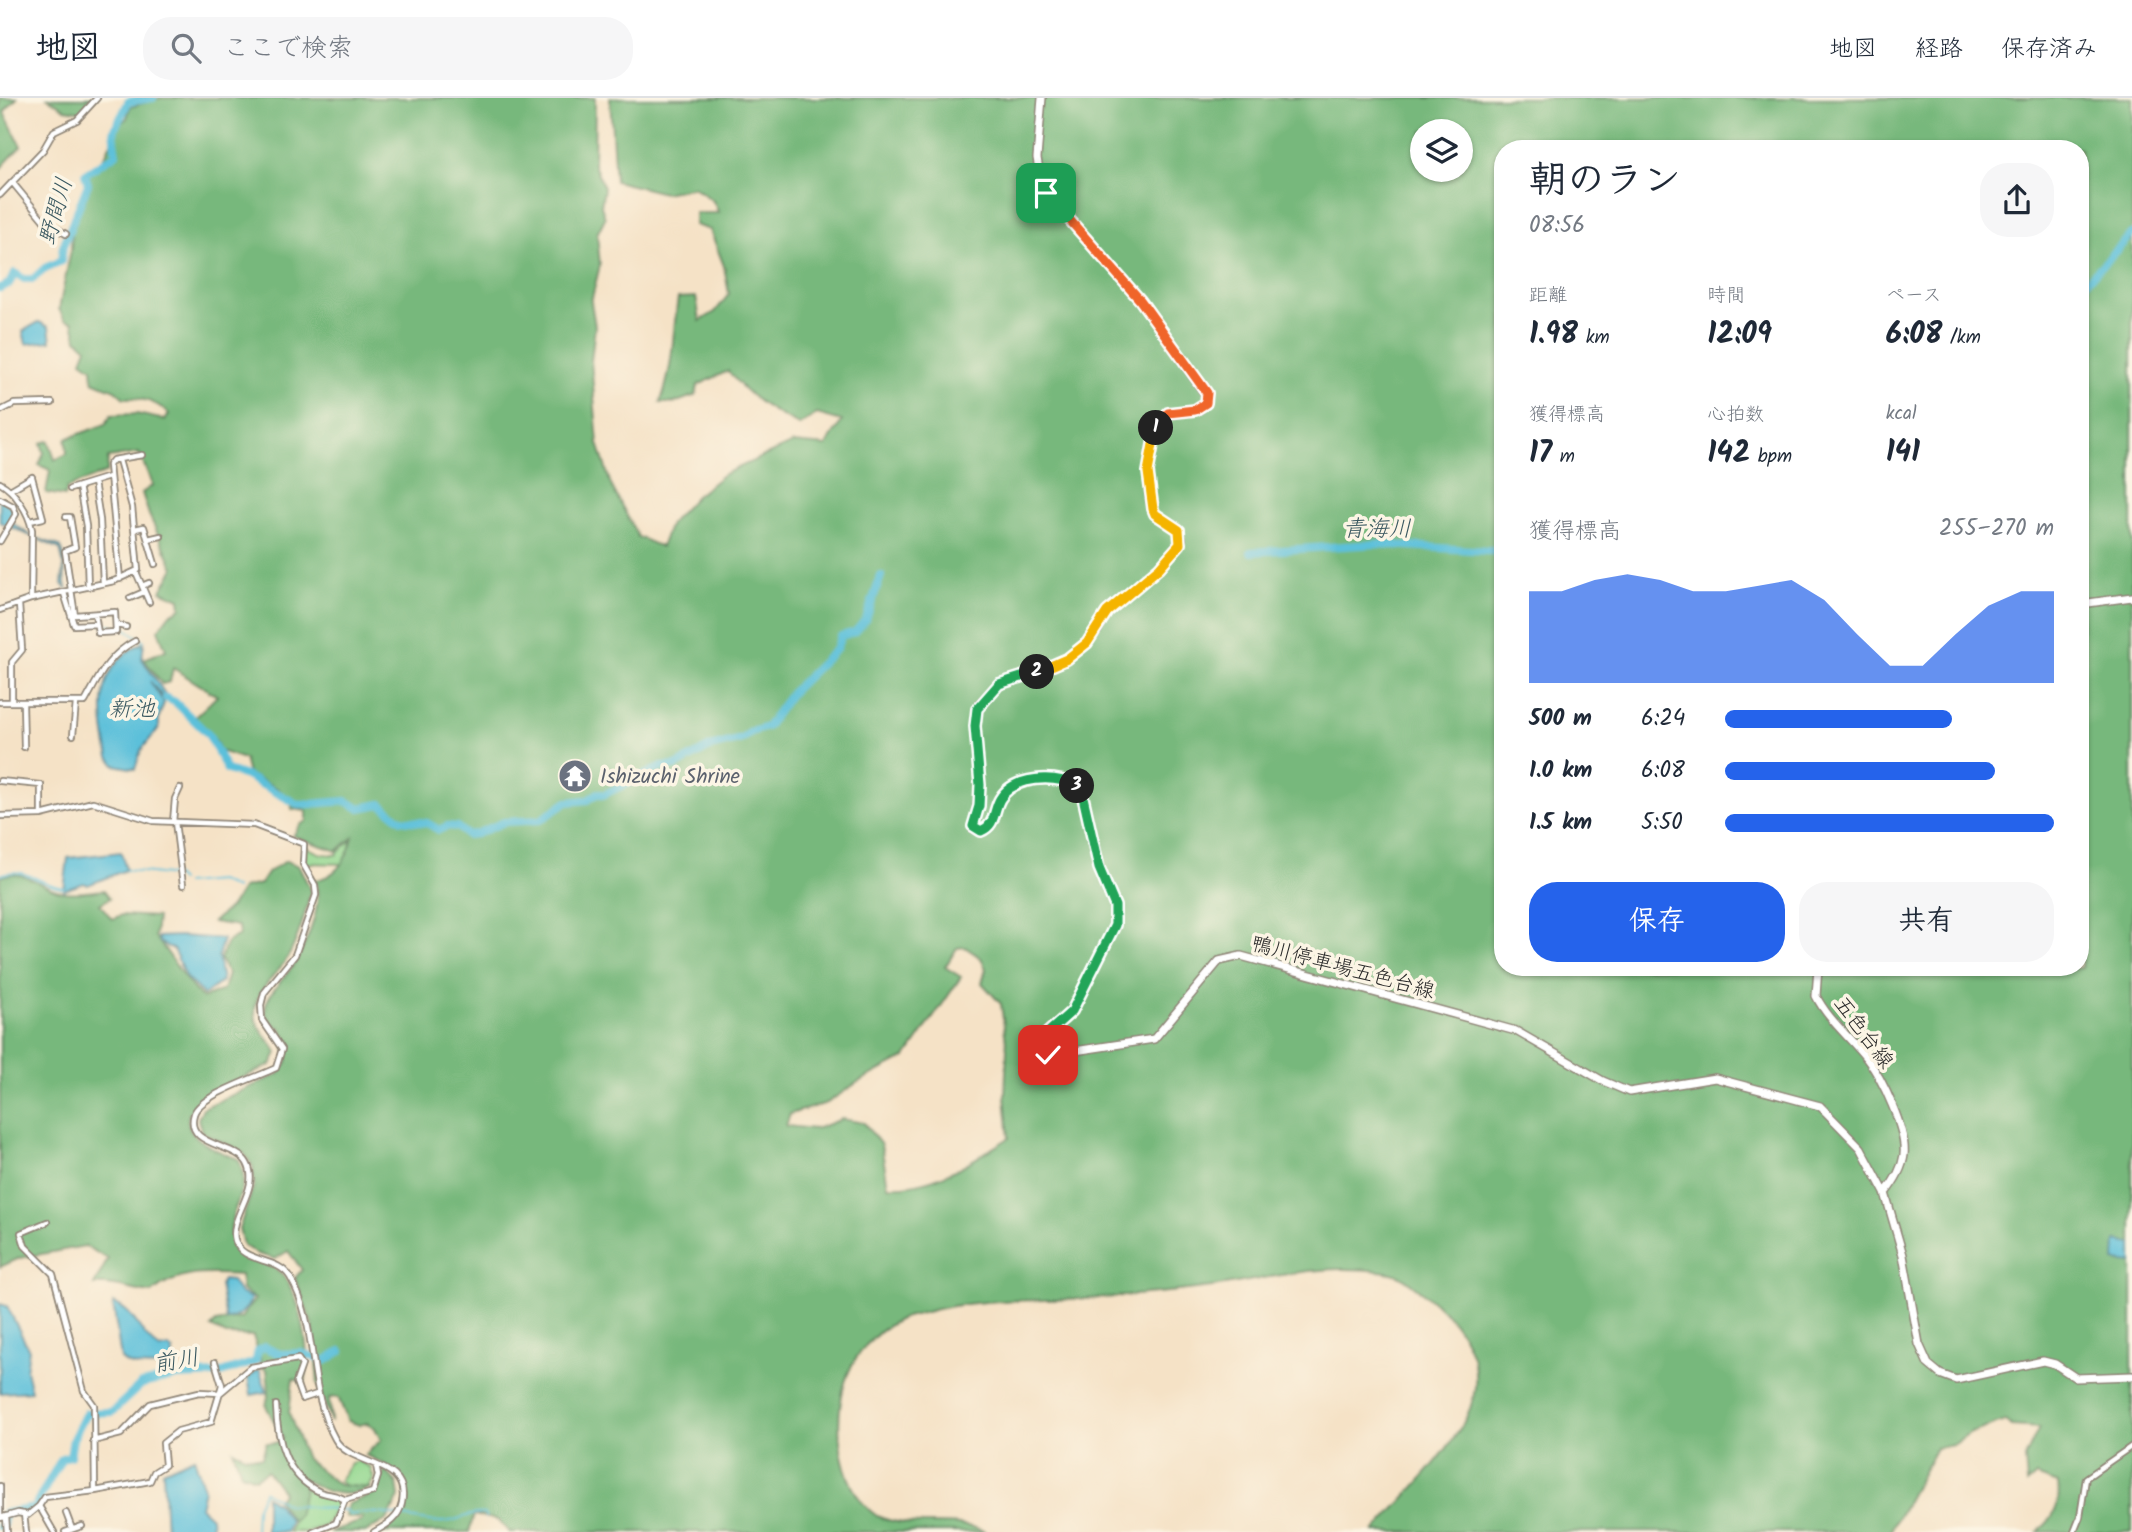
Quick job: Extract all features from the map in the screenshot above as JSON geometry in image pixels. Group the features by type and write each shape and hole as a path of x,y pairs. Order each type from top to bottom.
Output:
{"main road":[{"name":"鴨川停車場五色台線","path":"1042,98 1037,158 1042,187 1140,300 1207,397 1200,409 1163,416 1155,430 1148,472 1153,509 1155,514 1179,530 1182,539 1177,549 1159,568 1114,605 1097,631 1074,654 1046,670 999,684 979,704 975,716 980,785 974,829 981,831 988,827 1002,796 1020,783 1047,780 1077,786 1083,797 1099,868 1115,906 1115,925 1078,1001 1064,1020 1037,1040 1034,1045 1036,1053 1048,1055 1154,1039 1219,961 1241,957 1516,1031 1629,1093 1715,1078 1815,1104 1833,1116 1861,1148 1885,1193 1899,1235 1919,1344 1925,1359 1940,1374 1956,1380 1969,1380 2043,1361 2055,1364 2076,1378 2132,1376"},
{"path":"2089,603 2132,597"},
{"name":"五色台線","path":"1817,976 1815,985 1821,1006 1869,1061 1881,1081 1902,1138 1904,1158 1898,1175 1885,1193"}],"street":[{"path":"0,195 43,150 54,131 77,120 97,98"},
{"path":"12,182 45,222 65,234"},
{"path":"0,411 14,404 52,403"},
{"path":"120,579 110,462 142,456"},
{"path":"119,460 132,507 136,572 149,602"},
{"path":"10,490 32,477 43,518 30,521"},
{"path":"70,489 110,477"},
{"path":"94,482 100,520 103,583"},
{"path":"0,483 10,490 30,521 32,599"},
{"path":"79,486 86,526 88,587"},
{"path":"0,499 12,506 16,514 0,541"},
{"path":"126,508 132,507"},
{"path":"66,517 70,517 75,547 65,551 67,592 74,625 96,624"},
{"path":"135,528 144,527 155,564"},
{"path":"148,539 161,536"},
{"path":"0,610 32,599 120,579 136,572"},
{"path":"130,598 149,583"},
{"path":"67,592 75,615 114,612 116,632 99,633 94,614"},
{"path":"12,702 12,662 22,650 19,604"},
{"path":"117,625 126,627"},
{"path":"0,702 85,702 96,678 117,651 135,641"},
{"path":"23,702 24,747"},
{"path":"73,735 76,703"},
{"path":"0,781 41,785 41,816"},
{"path":"180,788 175,799 174,822 183,885"},
{"path":"0,816 41,816 93,802 153,821 254,825 302,841 304,870 316,890 295,955 264,993 261,1005 262,1020 282,1049 281,1060 265,1073 205,1101 194,1114 193,1124 197,1133 205,1140 242,1157 247,1162 250,1175 234,1233 236,1242 248,1255 278,1265 290,1277 312,1334 317,1394 335,1440 342,1448 393,1473 400,1482 403,1499 394,1520 374,1532"},
{"path":"47,1222 21,1233 25,1246 53,1274 84,1391 94,1405 95,1491"},
{"path":"93,1441 121,1434 149,1404 199,1392 220,1393 251,1367 291,1358 298,1359 302,1366 296,1382 302,1399 317,1394"},
{"path":"2,1517 24,1514 39,1506 45,1497 150,1481 154,1472 165,1465 163,1443 178,1431 211,1422 220,1393 221,1378 215,1362"},
{"path":"276,1405 276,1426 289,1468 318,1491 345,1500 373,1492 378,1476 376,1465"},
{"path":"2074,1532 2079,1522 2086,1478 2132,1446"},
{"path":"0,1486 2,1517 8,1532"},
{"path":"313,1532 336,1522 345,1500"},
{"path":"39,1506 54,1532"},
{"path":"66,1513 69,1531 82,1526"},
{"path":"24,1514 26,1532"}],"green space":[{"path":"0,98 17,98 4,112 21,146 0,169"},
{"path":"48,98 95,98 82,112 65,109"},
{"path":"160,98 595,98 594,165 604,188 601,206 605,218 597,234 600,265 591,302 595,326 591,361 598,443 611,485 638,537 661,547 670,524 696,496 724,474 793,443 826,446 842,421 817,414 799,425 760,402 728,371 698,385 696,395 674,403 660,403 670,364 678,298 696,297 700,321 715,312 729,294 724,266 710,230 695,225 695,213 719,213 713,201 694,187 664,193 615,181 610,98 2132,98 2132,1532 2038,1532 2055,1511 2058,1484 2036,1476 2027,1484 2025,1458 2039,1428 2012,1426 2005,1421 1971,1433 1953,1445 1936,1448 1890,1532 1374,1532 1436,1462 1466,1418 1473,1399 1474,1364 1461,1332 1450,1318 1407,1280 1382,1271 1340,1269 1171,1292 950,1306 904,1317 884,1328 856,1359 845,1382 839,1424 845,1467 852,1486 863,1503 877,1516 890,1521 959,1525 986,1532 509,1532 498,1520 474,1515 469,1532 385,1532 397,1521 404,1509 404,1488 390,1469 365,1455 381,1440 375,1428 367,1423 359,1425 348,1421 338,1397 329,1398 331,1422 318,1385 313,1327 295,1278 302,1270 288,1251 275,1259 255,1253 243,1245 239,1229 254,1185 253,1167 244,1153 202,1132 198,1119 203,1108 279,1074 288,1061 282,1029 271,1022 266,1014 266,1005 296,961 310,932 318,899 315,880 330,875 340,865 353,837 337,851 293,836 300,825 307,821 307,811 292,809 291,800 277,788 248,774 244,759 220,751 216,741 194,718 217,696 173,668 170,682 162,684 144,659 166,650 158,630 170,614 181,608 180,599 161,591 174,568 149,515 142,493 153,485 139,453 108,458 107,472 67,488 65,496 46,493 50,470 39,465 44,453 41,443 49,441 55,460 67,454 66,439 106,424 111,415 137,414 165,420 169,414 142,399 124,398 115,390 93,381 92,368 82,361 87,348 77,339 73,322 65,320 59,309 71,250 72,229 89,185 88,175 103,159 116,127 127,118 130,107","holes":["965,947 981,958 986,969 982,983 1001,1004 1007,1049 1005,1096 1009,1138 966,1164 936,1178 905,1186 888,1186 881,1145 864,1123 842,1119 815,1129 786,1126 790,1114 827,1103 858,1082 906,1057 961,977 945,967 957,948"]},
{"path":"349,841 351,843 348,859 343,864 304,863 306,847 321,854 336,855"},
{"path":"286,861 299,866 311,891 292,949 263,989 255,1006 259,1027 277,1053 271,1065 202,1096 192,1108 188,1119 196,1136 215,1149 238,1159 243,1171 241,1192 231,1224 236,1252 277,1270 293,1292 299,1308 306,1344 306,1376 303,1388 300,1381 293,1379 289,1413 306,1459 339,1485 370,1488 338,1494 306,1481 298,1516 292,1521 277,1500 283,1492 267,1471 255,1478 241,1473 233,1450 245,1456 262,1458 266,1443 275,1443 283,1438 266,1406 269,1391 267,1370 263,1368 253,1336 226,1335 211,1327 216,1322 241,1318 255,1299 242,1290 240,1275 205,1274 182,1277 152,1293 94,1285 108,1259 85,1246 20,1258 0,1267 0,877 17,874 64,892 104,890 110,898 100,904 112,919 122,915 157,917 155,937 203,998 223,990 228,974 220,959 227,942 239,935 238,926 213,922 232,905 243,888 260,884 268,872"},
{"path":"358,1461 370,1467 374,1479 368,1488 349,1489 339,1481 351,1463"},
{"path":"385,1470 397,1483 399,1497 387,1520 365,1532 329,1532 362,1521 362,1518 348,1518 345,1515 348,1504 376,1493"},
{"path":"304,1488 340,1503 325,1526 305,1532 289,1532"}],"water":[{"path":"39,322 49,327 51,341 26,344 23,331"},
{"path":"0,500 11,506 14,514 11,522 32,537 0,522"},
{"path":"34,537 60,546 64,566 60,549"},
{"name":"新池","path":"144,642 142,659 167,697 165,700 150,681 164,703 159,717 159,728 141,750 135,769 115,765 109,757 104,722 104,690 116,663"},
{"path":"121,852 126,870 88,885 84,883 64,890 68,858"},
{"path":"158,937 223,939 218,956 222,981 204,995 186,978 174,950 159,942"},
{"path":"2116,1241 2132,1244 2132,1263 2115,1261"},
{"path":"223,1280 232,1281 240,1293 251,1298 242,1312 226,1320 220,1285"},
{"path":"113,1303 133,1318 153,1344 160,1349 169,1347 173,1351 173,1366 138,1366 121,1359"},
{"path":"0,1304 7,1306 29,1350 26,1370 31,1391 0,1393"},
{"path":"259,1369 267,1392 251,1395 248,1378"},
{"path":"194,1457 204,1489 200,1507 211,1517 212,1532 166,1532 163,1471"},
{"path":"266,1496 277,1504 290,1521 286,1532 266,1532"}],"waterway":[{"name":"野間川","path":"0,288 9,284 15,273 24,279 33,279 45,268 61,261 63,246 88,184 85,174 116,154 116,126 128,102 153,98"},
{"name":"青海川","path":"2089,279 2132,234"},
{"name":"青海川","path":"1251,552 1376,544 1494,551"},
{"path":"166,698 175,702 208,734 227,770 246,776 299,805 346,801 359,808 381,804 401,820 427,823 439,830 447,826 457,827 467,835 476,834 504,822 540,820 567,802 588,800 598,793 603,795 661,767 676,766 710,747 742,739 751,732 767,727 791,693 836,649 841,636 855,632 866,619 881,576"},
{"path":"98,623 113,625"},
{"path":"125,628 144,641"},
{"path":"126,870 175,876 180,881"},
{"path":"0,875 25,874 64,888"},
{"path":"185,884 219,881 236,889"},
{"name":"前川","path":"0,1526 3,1525 5,1513 34,1508 62,1458 70,1456 73,1439 86,1413 112,1412 142,1384 177,1376 218,1374 255,1362 258,1351 264,1347 280,1354 302,1353 325,1361 341,1351"},
{"path":"255,1532 256,1509 264,1491 288,1505 346,1510 350,1515 373,1513 442,1522 479,1514 485,1514 486,1518"}],"place":[{"name":"Ishizuchi Shrine","path":"575,776"}],"route":[{"path":"1046,193 1140,300 1207,393 1206,403 1200,409 1168,413 1159,420 1155,430 1148,472 1153,509 1155,514 1175,526 1181,533 1182,539 1177,549 1107,612 1097,631 1074,654 1046,670 1013,677 992,688 979,704 975,716 980,785 974,829 985,830 992,822 1002,796 1020,783 1047,780 1077,786 1083,797 1099,868 1115,906 1116,918 1112,933 1078,1001 1064,1020 1034,1045 1036,1053 1048,1055"}]}
